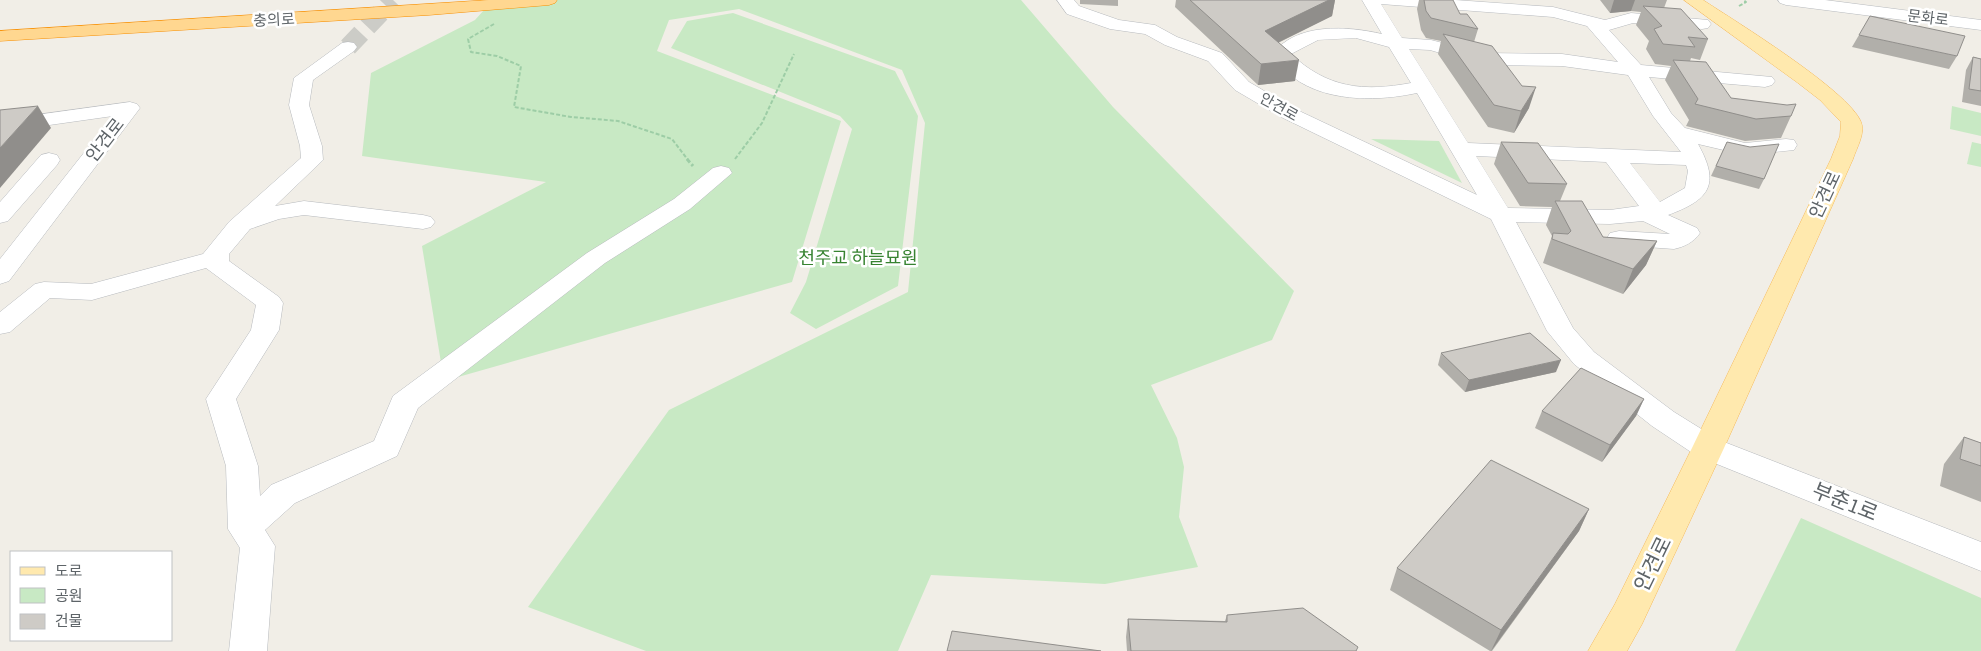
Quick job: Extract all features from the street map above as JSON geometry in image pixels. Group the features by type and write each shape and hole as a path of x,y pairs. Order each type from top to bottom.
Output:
{"highway":[{"name":"충의로","path":"0,28 466,0"},
{"name":"충의로","path":"0,36 429,10 549,0"}],"main road":[{"name":"안견로","path":"1608,651 1629,612 1708,448 1842,159 1850,135 1851,123 1842,109 1816,87 1692,0"}],"street":[{"name":"안견로","path":"1065,0 1073,10 1116,25 1149,29 1171,41 1215,57 1242,86 1288,113 1500,215"},
{"path":"1370,0 1500,215 1561,331 1571,345 1617,385 1663,419 1708,448"},
{"path":"1385,0 1451,3 1513,10 1580,11 1631,18 1702,24"},
{"path":"1493,0 1513,10"},
{"name":"문화로","path":"1786,0 1981,25"},
{"path":"1553,12 1605,24 1619,23 1631,18"},
{"path":"1500,215 1593,218 1648,211 1672,205 1696,191 1699,171 1689,146 1663,116 1635,70 1593,22"},
{"path":"1422,86 1394,97 1370,92 1347,94 1310,80 1281,55 1285,49 1315,35 1356,33 1396,42 1431,45 1481,59 1562,60 1635,70 1745,80 1763,91"},
{"path":"248,651 258,546 245,529 242,466 222,399 264,330 270,303 216,264 216,253 238,227 312,160 312,146 298,105 304,78 348,47"},
{"name":"안견로","path":"0,126 130,108 0,276"},
{"path":"1678,133 1745,149 1786,145"},
{"path":"1460,149 1694,159"},
{"path":"1600,237 1647,246 1674,242 1688,233 1648,211 1613,156"},
{"path":"0,216 49,160"},
{"path":"245,529 283,494 386,448 399,420 404,403 596,258 682,204 722,173"},
{"path":"238,227 273,213 304,208 423,222"},
{"path":"0,326 44,290 92,292 216,258"},
{"name":"부춘1로","path":"1708,448 1981,557"}],"path":[{"path":"1738,7 1746,2 1743,0"},
{"path":"531,2 468,39 471,52 497,56 520,66 514,107 618,121 672,139 691,165 722,173 746,148 770,110 794,54"}],"green space":[{"path":"493,0 1021,0 1113,107 1294,291 1272,340 1151,385 1177,438 1184,467 1179,517 1198,567 1105,584 931,575 898,651 646,651 528,607 669,410 908,292 925,123 902,70 739,9 669,20 657,51 841,121 792,282 444,381 422,246 546,182 362,156 371,73 475,20"},
{"name":"천주교 하늘묘원","path":"733,13 895,71 918,116 898,286 816,329 790,313 806,282 852,129 840,116 671,48 687,21"},
{"path":"1952,106 1981,113 1981,136 1950,129"},
{"path":"1371,139 1439,141 1462,183"},
{"path":"1972,142 1981,144 1981,167 1967,164"},
{"path":"1801,518 1981,598 1981,651 1735,651"}],"building":[{"path":"1190,0 1329,0 1265,31 1299,60 1261,64"},
{"path":"1424,0 1453,0 1460,14 1467,14 1478,29 1431,18 1426,11"},
{"path":"1643,6 1681,9 1708,39 1688,37 1695,47 1663,44 1654,29 1662,26"},
{"path":"1870,16 1965,36 1957,56 1859,35"},
{"path":"1443,34 1492,46 1522,86 1536,87 1521,111 1494,105"},
{"path":"1973,57 1981,59 1981,91 1969,89"},
{"path":"1673,60 1706,62 1731,98 1787,105 1796,104 1791,116 1756,119 1695,104 1698,99"},
{"path":"38,106 0,148 0,110"},
{"path":"1501,142 1538,143 1567,184 1528,183"},
{"path":"1727,142 1750,147 1779,144 1764,179 1716,166"},
{"path":"1555,201 1582,201 1603,237 1657,241 1633,269 1552,239 1553,233 1568,234 1571,231"},
{"path":"1530,333 1561,360 1469,380 1441,353"},
{"path":"1581,368 1644,399 1610,445 1542,411"},
{"path":"1964,437 1981,443 1981,466 1960,459"},
{"path":"1491,460 1589,509 1501,630 1397,568"},
{"path":"1303,608 1358,647 1356,651 1131,651 1128,619 1227,622 1227,615"},
{"path":"952,631 1101,651 947,651"}],"tunnel":[{"path":"348,47 393,0"}]}
